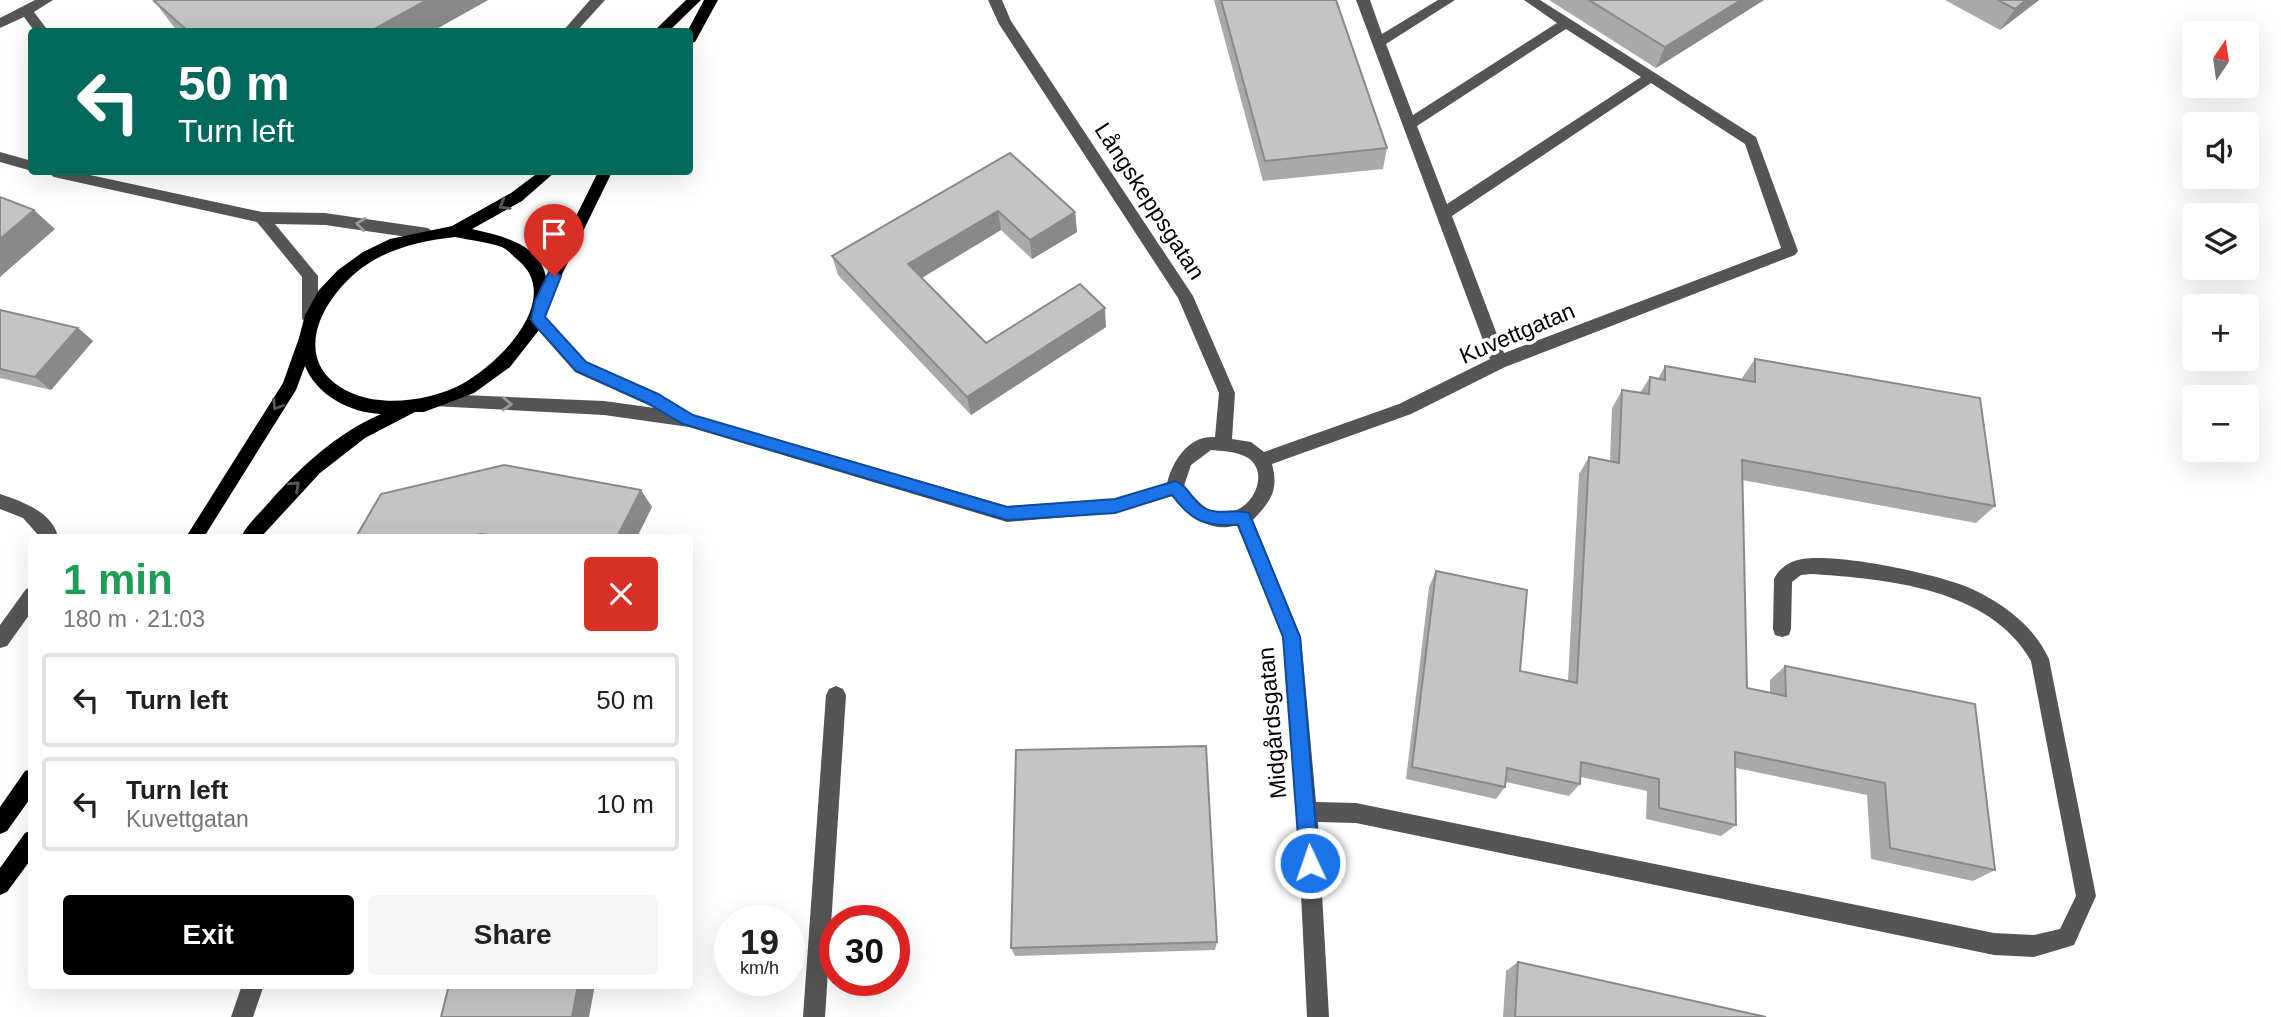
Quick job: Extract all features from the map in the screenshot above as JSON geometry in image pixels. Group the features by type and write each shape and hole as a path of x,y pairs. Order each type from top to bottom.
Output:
{"main road":[{"path":"663,28 694,0"},
{"path":"693,33 711,0"},
{"path":"455,231 505,205 534,186 545,175"},
{"path":"305,343 310,367 324,386 348,400 379,407 413,406 439,401 472,387 502,367 524,344 604,175"},
{"path":"197,534 290,385 305,343 310,319 323,295 344,274 369,256 398,242 428,234 455,231 491,236 521,250 534,264 541,282 542,301"},
{"path":"252,534 280,500 322,460 361,432 413,406"},
{"path":"0,824 28,784"},
{"path":"0,885 28,846"}],"street":[{"path":"0,24 46,0"},
{"path":"572,28 598,0"},
{"name":"Långskeppsgatan","path":"995,0 1004,20 1185,296 1227,393 1223,443"},
{"path":"1363,0 1499,362"},
{"path":"1379,42 1448,0"},
{"path":"1444,214 1650,77 1531,0"},
{"path":"26,10 40,28"},
{"path":"1410,124 1566,23"},
{"name":"Kuvettgatan","path":"1262,460 1405,410 1499,362 1790,251 1751,141 1650,77"},
{"path":"0,157 28,165"},
{"path":"68,175 262,218 325,219 428,234"},
{"path":"262,218 310,276 310,319"},
{"path":"538,319 581,366 653,399 689,420"},
{"path":"439,401 604,408 689,420 1007,514 1115,506 1175,488"},
{"path":"1210,443 1247,449 1262,460 1268,477 1268,489 1263,501 1243,518 1214,519 1201,515 1190,507 1175,488 1181,464 1188,455 1210,443"},
{"path":"0,501 29,513 49,534"},
{"name":"Midgårdsgatan","path":"1243,518 1292,637 1307,812 1318,1017"},
{"path":"1307,812 1356,813 1994,944 2034,946 2067,937 2086,896 2040,659 2032,643 2001,615 1961,592 1831,565 1799,567 1783,579 1783,629"},
{"path":"0,640 28,601"},
{"path":"814,1017 836,695"},
{"path":"242,1017 252,989"}],"building":[{"path":"427,0 376,28 184,28 154,1"},
{"path":"1221,0 1336,0 1387,148 1265,161"},
{"path":"1589,0 1741,0 1665,47"},
{"path":"1998,0 2026,0 2015,9"},
{"path":"1010,153 1075,212 1030,240 998,211 908,264 986,343 1080,284 1105,308 967,397 832,256"},
{"path":"0,197 34,210 0,239"},
{"path":"0,310 78,328 35,377 0,369"},
{"path":"1755,359 1980,398 1995,506 1742,460 1747,688 1786,696 1785,666 1975,704 1995,870 1890,848 1885,783 1735,752 1736,825 1659,808 1659,779 1581,762 1580,784 1507,768 1505,787 1412,767 1436,571 1527,590 1520,671 1577,683 1589,457 1619,463 1622,390 1649,394 1650,377 1665,380 1665,366 1755,382"},
{"path":"504,465 641,490 619,534 358,534 381,494"},
{"path":"1206,746 1217,942 1011,948 1016,750"},
{"path":"1518,962 1766,1017 1515,1017"},
{"path":"448,989 577,989 572,1017 441,1017"}],"route":[{"path":"554,276 542,301 538,319 562,346 581,366 653,399 689,420 1007,514 1115,506 1175,488 1190,507 1201,515 1214,519 1243,518 1292,637 1310,863"}]}
